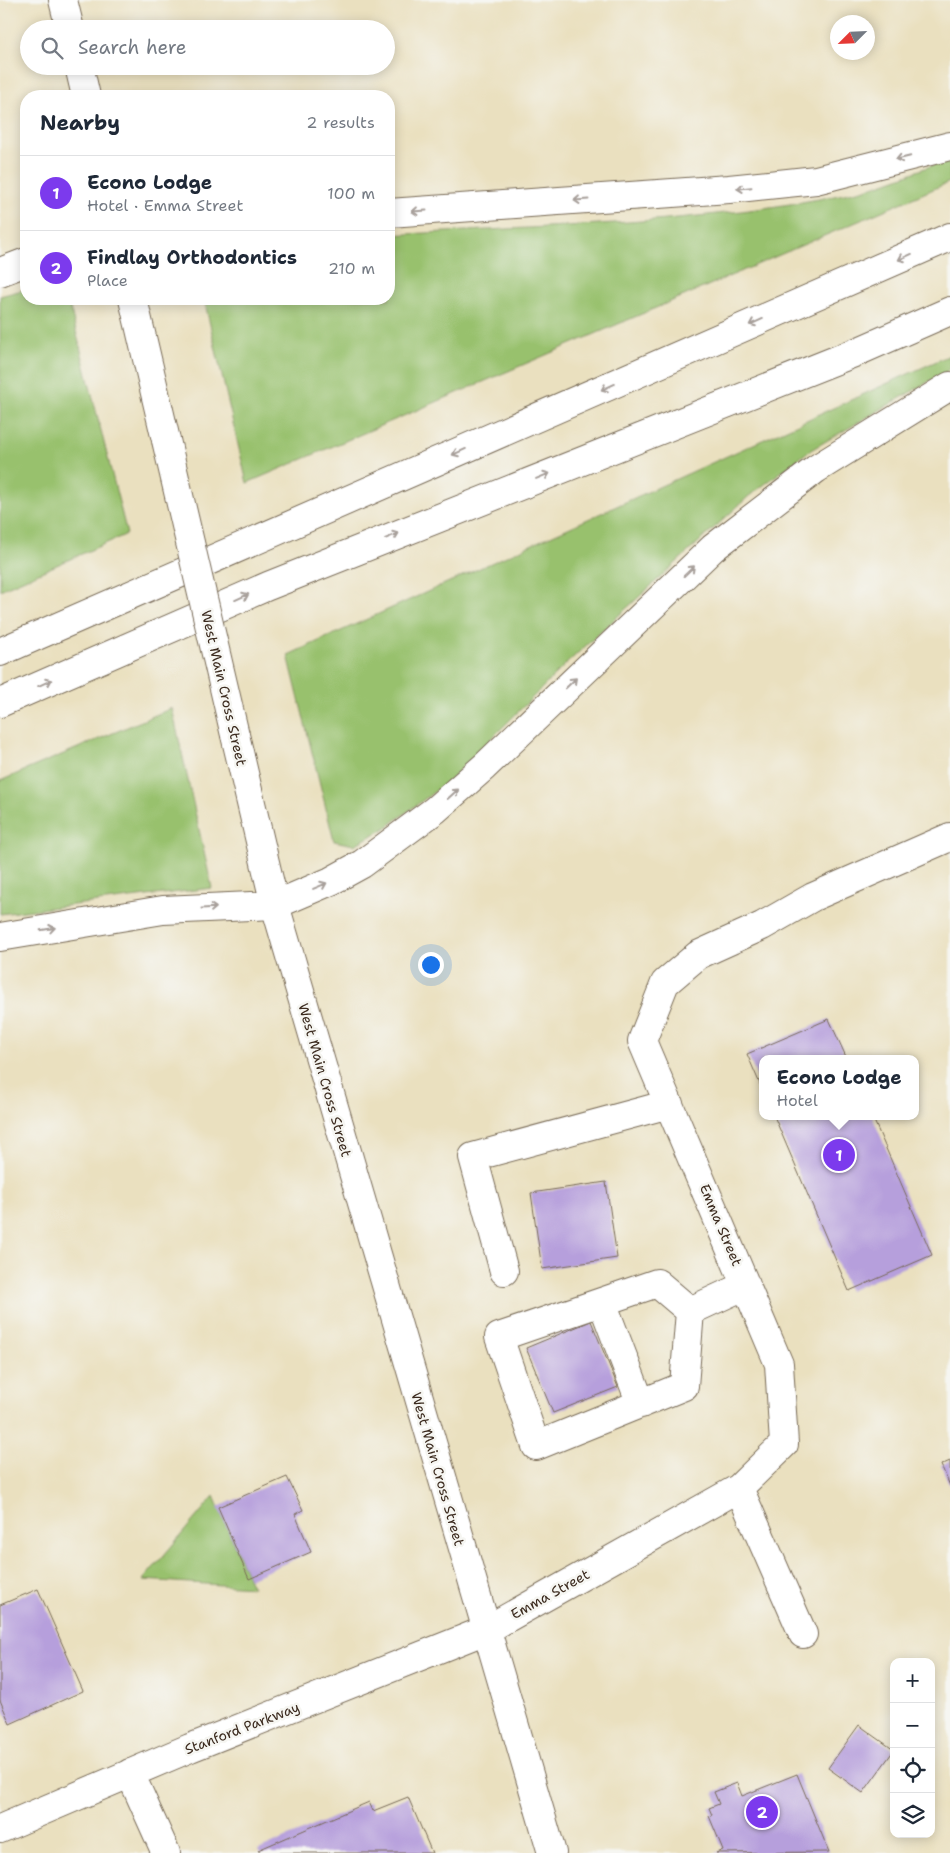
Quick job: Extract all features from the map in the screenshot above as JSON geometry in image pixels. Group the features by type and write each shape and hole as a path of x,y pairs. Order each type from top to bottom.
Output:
{"main road":[{"path":"63,0 68,20"},
{"path":"80,75 84,90"},
{"path":"395,213 729,190 816,180 950,146"},
{"path":"0,652 950,237"},
{"path":"0,272 20,264"},
{"name":"West Main Cross Street","path":"134,305 275,905 552,1853"},
{"path":"0,703 268,586 850,354 950,311"},
{"path":"0,937 163,910 275,905 331,882 391,844 435,810 484,767 712,548 816,469 950,386"},
{"name":"Emma Street","path":"486,1630 739,1488 784,1444 779,1364 642,1041 664,983 698,955 762,926 814,896 950,837"},
{"path":"504,1271 473,1156 669,1104"},
{"path":"657,1283 690,1311 684,1386 536,1446 498,1337 657,1283"},
{"path":"690,1311 746,1285"},
{"path":"602,1302 641,1404"},
{"path":"739,1488 803,1634"},
{"name":"Stanford Parkway","path":"0,1828 130,1773 486,1630"},
{"path":"130,1773 166,1853"}],"green space":[{"path":"950,159 950,182 247,483 205,305 395,305 395,235 620,223 735,212 849,193 887,182"},
{"path":"20,291 20,305 70,305 127,534 0,590 0,296"},
{"path":"950,355 950,368 947,371 809,451 749,496 567,663 449,781 384,829 354,845 334,841 288,655"},
{"path":"172,708 212,888 0,914 0,781"},
{"path":"214,1496 252,1587 143,1580"}],"building":[{"path":"829,1019 845,1055 759,1055 759,1082 747,1054"},
{"path":"776,1120 874,1120 932,1255 849,1291"},
{"path":"606,1182 617,1258 542,1269 531,1193"},
{"path":"591,1321 618,1387 553,1413 526,1348"},
{"path":"950,1461 950,1486 941,1465"},
{"path":"287,1477 303,1510 295,1514 311,1552 249,1579 218,1507"},
{"path":"38,1589 83,1691 10,1724 0,1700 0,1605"},
{"path":"859,1725 890,1747 890,1756 863,1793 828,1768"},
{"path":"797,1774 829,1852 716,1853 723,1850 709,1816 712,1815 709,1808 719,1804 714,1792 737,1783 742,1796"},
{"path":"408,1797 432,1853 260,1853 258,1850 369,1802 373,1811"}],"place":[{"name":"Econo Lodge","path":"839,1155"},
{"name":"Findlay Orthodontics","path":"762,1812"}]}
